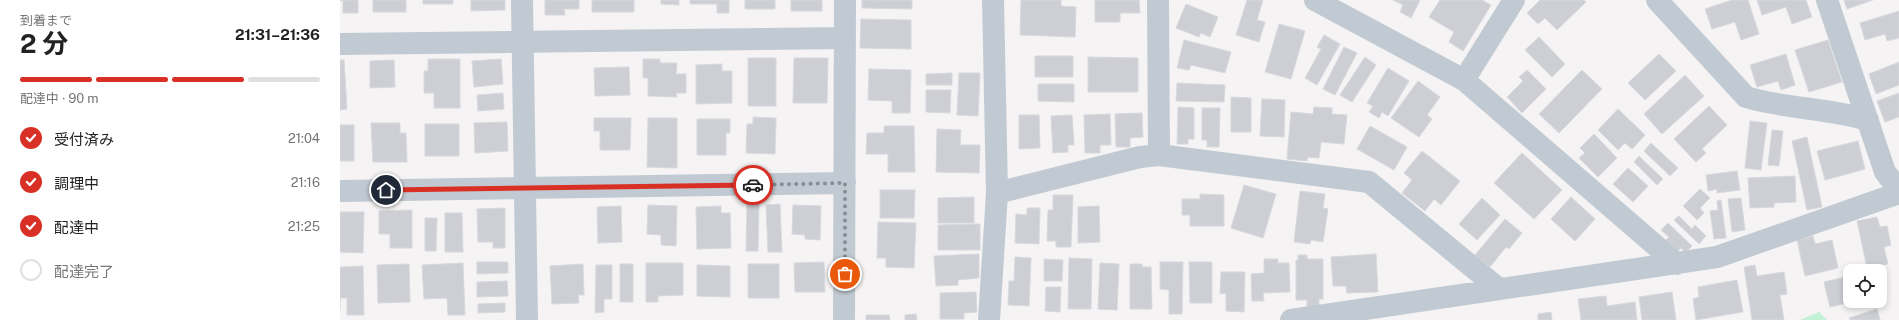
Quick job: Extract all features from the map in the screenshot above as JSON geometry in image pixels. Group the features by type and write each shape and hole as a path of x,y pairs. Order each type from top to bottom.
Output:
{"street":[{"path":"522,0 527,320"},
{"path":"844,320 845,0"},
{"path":"989,320 997,193 993,0"},
{"path":"1158,0 1159,155"},
{"path":"1315,0 1464,80 1677,264"},
{"path":"1464,80 1514,0"},
{"path":"1657,0 1746,97 1761,102 1845,113 1868,120"},
{"path":"1291,320 1717,257 1899,191 1885,172 1827,0"},
{"path":"340,44 845,38"},
{"path":"997,193 1140,156 1159,155 1369,182 1499,289"},
{"path":"340,191 845,183"}],"green space":[{"path":"1819,312 1827,320 1800,320"}],"building":[{"path":"340,0 358,0 358,13 343,13 343,1"},
{"path":"373,0 406,0 406,12 373,12"},
{"path":"423,0 453,0 453,4 423,4"},
{"path":"471,0 505,0 505,10 471,11"},
{"path":"545,0 579,0 579,9 564,9 565,15 545,15"},
{"path":"592,0 634,0 634,12 592,12"},
{"path":"661,0 679,0 679,5 661,4"},
{"path":"690,0 729,0 729,13 717,13 717,4 690,4"},
{"path":"745,0 775,0 775,9 745,9"},
{"path":"791,0 822,0 822,11 791,11"},
{"path":"862,0 912,0 912,9 862,8"},
{"path":"1021,0 1061,0 1061,6 1076,7 1075,37 1020,35"},
{"path":"1095,0 1139,0 1140,13 1120,13 1120,22 1095,22"},
{"path":"1247,0 1263,0 1257,20 1265,22 1259,42 1236,35"},
{"path":"1393,0 1420,0 1411,18 1400,12 1403,5"},
{"path":"1440,0 1482,0 1491,5 1463,51 1449,42 1454,32 1429,17"},
{"path":"1540,0 1584,0 1586,2 1557,30 1545,18 1538,24 1527,13"},
{"path":"1732,0 1748,0 1759,34 1741,40 1735,22 1712,29 1705,9"},
{"path":"1757,0 1806,0 1812,17 1792,24 1786,7 1762,15"},
{"path":"1844,0 1873,0 1847,9"},
{"path":"1186,4 1218,17 1210,37 1201,33 1199,37 1176,28"},
{"path":"1899,11 1899,38 1887,41 1885,34 1865,40 1860,23"},
{"path":"861,19 911,20 911,49 860,48"},
{"path":"1279,24 1305,31 1291,79 1265,72"},
{"path":"1324,35 1340,44 1317,85 1305,78 1321,49 1317,47"},
{"path":"1539,37 1565,64 1552,77 1525,50"},
{"path":"1184,40 1231,52 1225,73 1191,65 1189,70 1177,68"},
{"path":"1828,40 1842,82 1809,92 1795,50"},
{"path":"1344,47 1357,53 1335,95 1323,89"},
{"path":"1659,54 1676,71 1645,100 1628,83"},
{"path":"1786,54 1795,85 1781,90 1778,81 1757,87 1750,65"},
{"path":"1035,56 1073,56 1073,77 1035,77"},
{"path":"1088,57 1138,58 1138,92 1088,92"},
{"path":"1365,57 1376,65 1352,102 1340,95"},
{"path":"748,58 776,58 776,106 748,106"},
{"path":"794,58 828,58 827,103 793,103"},
{"path":"428,59 460,59 460,108 434,108 434,93 424,93 424,71 428,71"},
{"path":"501,59 503,84 474,87 472,61"},
{"path":"643,59 660,59 660,63 677,63 676,74 686,74 686,93 676,93 677,97 648,96 648,78 643,78"},
{"path":"340,60 344,60 347,109 340,110"},
{"path":"394,60 395,87 370,88 370,61"},
{"path":"1899,62 1899,85 1876,94 1869,74"},
{"path":"722,64 722,71 732,71 732,103 696,104 696,65"},
{"path":"629,67 630,95 595,96 594,68"},
{"path":"1388,68 1409,81 1388,116 1382,112 1379,118 1369,112 1373,106 1367,103"},
{"path":"869,69 911,70 910,113 892,113 892,101 868,100"},
{"path":"1527,70 1546,89 1522,113 1507,97 1523,81 1519,77"},
{"path":"1582,70 1602,89 1559,133 1539,114"},
{"path":"952,73 952,85 926,85 926,74"},
{"path":"959,73 980,73 978,116 957,115"},
{"path":"1685,75 1704,96 1662,134 1644,114"},
{"path":"1418,81 1440,97 1427,115 1432,119 1419,137 1391,118"},
{"path":"1177,83 1225,85 1224,102 1176,101"},
{"path":"1038,84 1074,84 1074,102 1038,101"},
{"path":"926,90 951,90 950,113 926,112"},
{"path":"503,93 504,109 478,111 477,95"},
{"path":"1899,93 1899,117 1885,122 1877,101"},
{"path":"1231,97 1251,98 1251,132 1231,132"},
{"path":"1262,99 1285,100 1284,137 1260,136"},
{"path":"1709,106 1727,125 1702,149 1706,153 1696,162 1674,139"},
{"path":"1178,107 1194,108 1194,139 1188,139 1188,144 1177,144"},
{"path":"1314,107 1332,108 1332,114 1347,115 1344,144 1321,142 1319,158 1308,157 1307,161 1287,159 1291,112 1313,114"},
{"path":"1202,108 1220,108 1219,147 1207,147 1207,140 1202,140"},
{"path":"1618,109 1645,135 1632,149 1625,143 1618,150 1598,130"},
{"path":"1142,113 1143,137 1130,138 1130,147 1116,147 1115,114"},
{"path":"1110,114 1111,145 1100,145 1100,153 1085,153 1084,115"},
{"path":"1019,115 1039,115 1040,148 1019,149"},
{"path":"1072,115 1074,145 1068,145 1068,152 1053,153 1051,116"},
{"path":"753,117 776,118 775,154 746,153 747,124 753,124"},
{"path":"594,118 631,118 630,150 600,150 600,131 594,131"},
{"path":"648,118 677,118 677,168 647,167"},
{"path":"697,119 730,119 730,133 726,133 726,155 697,155"},
{"path":"1750,121 1767,123 1761,170 1745,168"},
{"path":"507,122 508,151 475,153 474,123"},
{"path":"371,123 400,123 400,133 406,133 407,162 373,162"},
{"path":"425,124 459,124 459,156 425,156"},
{"path":"340,125 354,125 354,161 340,161"},
{"path":"884,126 914,126 915,172 888,172 888,154 866,154 867,133 884,133"},
{"path":"1370,126 1407,147 1394,170 1357,149"},
{"path":"937,129 961,130 960,145 980,145 979,173 936,172"},
{"path":"1772,130 1783,131 1779,166 1768,165"},
{"path":"1594,134 1617,158 1598,177 1579,158 1585,153 1580,148"},
{"path":"1807,137 1822,207 1807,210 1792,141"},
{"path":"1858,141 1865,169 1825,180 1817,151"},
{"path":"1651,143 1678,168 1670,176 1644,151"},
{"path":"1422,151 1460,181 1441,205 1434,199 1425,211 1402,193 1412,180 1404,173"},
{"path":"1522,153 1562,190 1534,219 1494,183"},
{"path":"1639,156 1663,179 1657,185 1634,162"},
{"path":"1628,168 1648,186 1633,202 1613,184"},
{"path":"1737,171 1740,190 1717,193 1717,189 1708,191 1706,175"},
{"path":"1795,176 1796,202 1774,203 1774,207 1750,208 1748,178"},
{"path":"1244,185 1276,194 1263,238 1231,228"},
{"path":"1700,189 1710,198 1700,208 1704,213 1697,220 1683,206"},
{"path":"880,190 915,190 914,218 880,218"},
{"path":"1300,191 1325,194 1323,208 1328,209 1323,242 1311,240 1310,244 1294,242"},
{"path":"1200,194 1224,195 1224,226 1190,226 1190,215 1182,215 1182,199 1200,199"},
{"path":"1053,195 1073,195 1071,247 1056,247 1056,241 1047,241 1048,210 1053,210"},
{"path":"974,197 974,223 938,223 938,198"},
{"path":"1571,197 1595,219 1575,241 1551,219"},
{"path":"1482,198 1500,215 1477,240 1459,224"},
{"path":"1741,198 1745,230 1732,232 1728,199"},
{"path":"1721,200 1726,238 1714,239 1710,211 1718,210 1717,201"},
{"path":"747,204 759,204 758,251 746,251"},
{"path":"780,204 782,252 768,252 766,205"},
{"path":"648,205 677,206 676,246 661,245 661,235 647,234"},
{"path":"793,205 821,206 820,240 805,239 805,235 792,234"},
{"path":"621,206 622,242 598,243 597,207"},
{"path":"721,206 721,213 730,213 731,248 697,249 696,207"},
{"path":"1099,206 1100,242 1078,243 1078,207"},
{"path":"505,208 505,248 493,248 493,242 478,242 477,209"},
{"path":"1027,208 1040,208 1039,244 1015,243 1016,214 1027,215"},
{"path":"412,210 412,248 390,248 390,234 379,234 379,211"},
{"path":"340,212 364,212 363,253 340,252"},
{"path":"445,213 462,213 463,252 445,252"},
{"path":"1679,216 1692,229 1695,225 1706,236 1699,244 1674,220"},
{"path":"1877,217 1880,227 1887,226 1891,245 1884,247 1888,264 1866,264 1857,221"},
{"path":"425,218 437,218 436,251 425,251"},
{"path":"1505,219 1522,233 1509,249 1506,247 1490,267 1475,255"},
{"path":"878,222 916,223 914,268 886,267 886,258 877,258"},
{"path":"1668,223 1692,246 1685,253 1681,248 1678,251 1666,240 1669,237 1661,230"},
{"path":"980,224 980,250 938,250 938,225"},
{"path":"1813,236 1815,244 1832,240 1838,268 1805,276 1797,240"},
{"path":"979,254 979,278 958,280 958,285 936,286 934,256"},
{"path":"1376,254 1378,292 1347,293 1346,286 1333,286 1331,257"},
{"path":"1298,255 1307,255 1307,259 1323,259 1323,299 1319,299 1319,310 1307,310 1307,300 1296,300 1296,260 1298,260"},
{"path":"1015,257 1031,258 1029,306 1008,305 1009,281 1014,281"},
{"path":"1069,258 1092,259 1091,309 1068,309"},
{"path":"1044,259 1063,260 1062,281 1044,281"},
{"path":"1264,259 1278,259 1278,263 1289,263 1290,292 1263,293 1264,301 1252,301 1251,274 1264,273"},
{"path":"477,262 508,262 508,273 477,274"},
{"path":"824,262 825,292 795,292 794,263"},
{"path":"1160,262 1183,262 1182,314 1169,314 1169,290 1160,289"},
{"path":"1189,262 1212,262 1212,303 1190,303"},
{"path":"463,263 465,315 448,315 447,298 424,299 422,265"},
{"path":"646,263 683,263 683,295 658,296 658,302 646,302"},
{"path":"1100,263 1119,264 1117,310 1098,309"},
{"path":"409,264 410,302 378,303 377,265"},
{"path":"583,264 584,295 578,295 579,303 552,304 550,266"},
{"path":"620,264 633,264 633,302 620,302"},
{"path":"748,264 779,264 779,298 748,298"},
{"path":"1130,264 1142,264 1142,267 1151,267 1152,309 1130,309"},
{"path":"596,265 612,265 612,299 604,299 604,312 595,313"},
{"path":"697,265 730,266 730,297 697,296"},
{"path":"1755,265 1757,276 1784,272 1787,294 1780,295 1784,320 1752,320 1744,267"},
{"path":"363,266 364,315 347,315 347,298 340,298 340,267"},
{"path":"1221,272 1245,272 1244,312 1226,311 1226,293 1220,294"},
{"path":"1843,278 1843,304 1830,307 1824,282"},
{"path":"1737,280 1743,312 1696,320 1693,299 1699,297 1698,287"},
{"path":"507,281 508,296 477,297 477,282"},
{"path":"1046,287 1061,287 1060,312 1045,311"},
{"path":"976,292 977,312 964,313 964,319 940,319 940,293"},
{"path":"1672,292 1676,320 1642,320 1639,297"},
{"path":"1606,296 1607,306 1635,302 1637,320 1581,320 1578,299"},
{"path":"505,303 505,312 478,313 478,304"},
{"path":"1877,309 1880,320 1850,320 1849,318"},
{"path":"1551,312 1552,320 1538,320 1538,314"},
{"path":"916,314 917,320 905,320 905,315"},
{"path":"866,315 889,315 890,320 866,320"}],"way so far":[{"path":"753,185 845,183 845,274"}],"route":[{"path":"386,190 753,185"}]}
